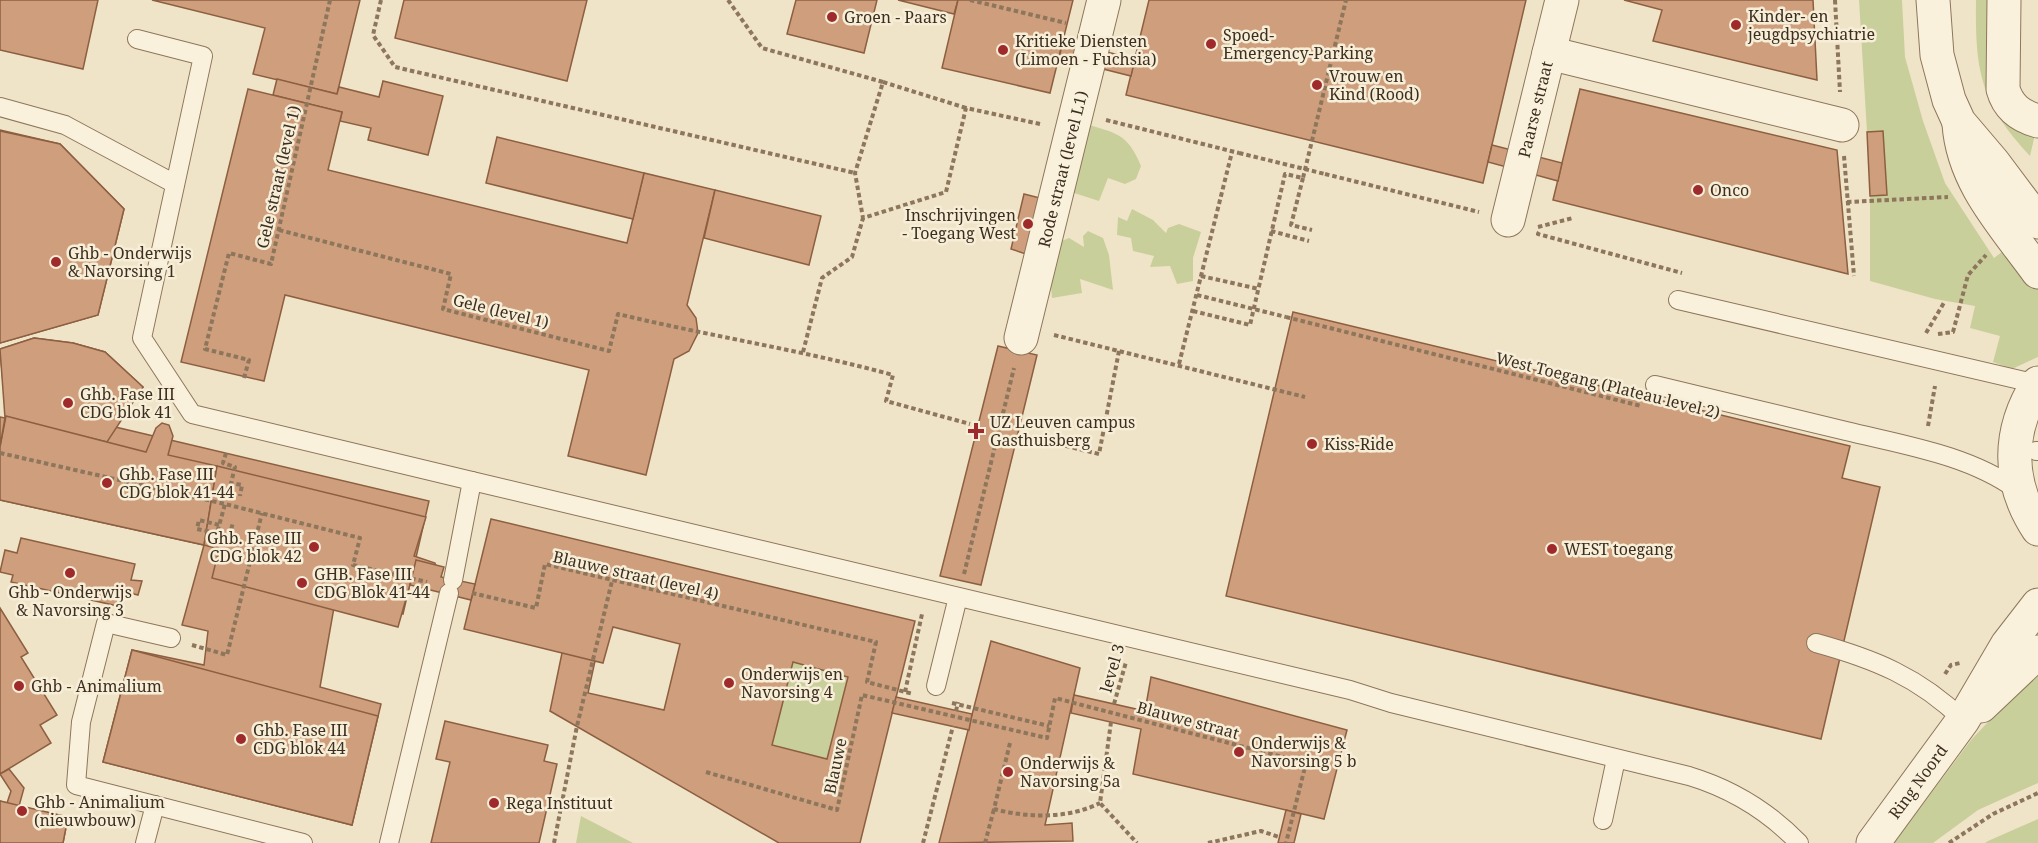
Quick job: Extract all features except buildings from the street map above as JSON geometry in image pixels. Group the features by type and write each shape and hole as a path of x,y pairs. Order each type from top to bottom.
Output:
{"street":[{"name":"Paarse straat","path":"1508,220 1562,0"},
{"path":"1933,0 1937,55 1949,100 1959,122 1993,162 2038,222"},
{"path":"2004,0 2003,89 2007,102 2016,112 2038,121"},
{"name":"Rode straat (level L1)","path":"1023,333 1101,15"},
{"path":"1549,53 1842,125"},
{"path":"1959,122 1960,145 1974,183 2038,272"},
{"path":"2038,383 2025,407 2016,444 2014,473 2017,490 2038,529"},
{"name":"Ring Noord","path":"1874,843 1963,720 2007,645 2038,605"},
{"name":"Ring Noord","path":"1963,720 1986,703 2038,652"}],"lane":[{"path":"137,39 202,56 142,338 192,414 1133,638 1689,776 1728,790 1771,817 1799,843"},
{"path":"0,107 65,125 175,184"},
{"path":"1678,300 2038,383"},
{"path":"1655,385 1924,450 1978,467 2000,477 2017,490"},
{"path":"389,843 457,588 472,481"},
{"path":"936,686 958,597"},
{"path":"171,638 106,623 81,722 76,785 303,843"},
{"path":"1816,643 1889,666 1924,688 1963,720"},
{"path":"1603,820 1616,759"},
{"path":"145,843 155,805"}],"path":[{"name":"Gele straat (level 1)","path":"244,378 249,360 205,349 229,252 271,264 330,0"},
{"path":"381,0 374,35 395,67 855,173"},
{"path":"728,0 762,48 966,108 1075,122 1239,153 1540,228 1573,218"},
{"path":"970,0 1101,15"},
{"path":"1312,230 1291,225 1346,0"},
{"path":"883,82 855,173 863,218 852,257 822,278 803,352 893,375 886,401 970,424"},
{"path":"863,218 946,192 966,108"},
{"path":"1179,364 1232,152"},
{"path":"1193,311 1250,325 1286,174 1303,178"},
{"path":"1847,202 1956,196"},
{"name":"Gele (level 1)","path":"279,230 451,274 443,309 609,351 618,314 698,333 803,352"},
{"path":"1271,231 1309,241"},
{"path":"1538,234 1569,242"},
{"path":"1925,336 1953,332 1968,275 1992,250"},
{"path":"1201,276 1259,289"},
{"name":"West Toegang (Plateau level 2)","path":"1197,295 1646,408"},
{"path":"958,597 1023,333 1179,364 1305,397"},
{"path":"1029,437 1099,454 1119,351"},
{"path":"1919,356 1936,379 1924,450"},
{"path":"0,453 225,504 360,538 353,565 433,584"},
{"path":"226,453 223,463 235,467 231,483 242,485 240,496"},
{"path":"219,525 199,520 197,529 217,533 225,504"},
{"path":"206,650 227,655 262,513"},
{"path":"229,537 233,523"},
{"name":"Blauwe straat (level 4)","path":"457,588 536,608 545,564 876,642 867,682 905,692"},
{"path":"554,843 577,726 612,580"},
{"path":"916,694 905,692 921,620"},
{"name":"level 3","path":"1114,704 1133,638"},
{"name":"Blauwe","path":"706,772 837,810 862,695 894,704"},
{"path":"956,711 960,696"},
{"name":"Blauwe straat","path":"969,720 1047,738 1056,698 1306,763 1286,843"},
{"path":"947,702 1049,726"},
{"path":"1100,803 1111,722"},
{"path":"923,843 953,726"},
{"path":"985,843 1010,743"},
{"path":"1949,843 1993,814 2038,794"},
{"path":"994,809 1018,815 1081,813 1100,803"},
{"path":"1100,803 1137,843"},
{"path":"1208,843 1261,831 1279,837"}],"green space":[{"path":"1859,0 1902,0 1905,57 1923,121 1945,183 1994,258 2007,248 2038,289 2038,357 2012,369 1993,362 2000,336 1970,328 1975,306 1935,299 1870,281 1870,196 1887,195 1883,132 1867,132"},
{"path":"1976,0 1995,0 1995,24 2036,130 2030,156 2000,119 1984,84 1977,47"},
{"path":"1082,123 1111,132 1125,140 1131,146 1141,166 1136,179 1125,184 1108,178 1099,201 1071,192"},
{"path":"1132,209 1153,220 1166,233 1168,228 1179,224 1201,232 1193,258 1193,281 1177,284 1170,266 1150,267 1154,256 1133,251 1131,238 1117,235 1118,217 1127,221"},
{"path":"1088,231 1103,238 1109,255 1113,290 1080,279 1082,293 1052,298 1051,287 1043,285 1059,242 1069,238 1084,247 1083,236"},
{"path":"793,662 848,677 827,759 772,745"},
{"path":"2038,669 2038,783 1978,810 1933,843 1894,843 1971,740"},
{"path":"581,816 633,843 576,843"},
{"path":"2038,819 2038,843 1985,843 1988,841"}],"place":[{"name":"Groen - Paars","path":"832,17"},
{"name":"Kinder- en jeugdpsychiatrie","path":"1736,25"},
{"name":"Spoed- Emergency-Parking","path":"1211,44"},
{"name":"Kritieke Diensten (Limoen - Fuchsia)","path":"1003,50"},
{"name":"Vrouw en Kind (Rood)","path":"1317,85"},
{"name":"Onco","path":"1698,190"},
{"name":"Inschrijvingen - Toegang West","path":"1028,224"},
{"name":"Ghb - Onderwijs & Navorsing 1","path":"56,262"},
{"name":"Ghb. Fase III CDG blok 41","path":"68,403"},
{"name":"UZ Leuven campus Gasthuisberg","path":"976,431"},
{"name":"Kiss-Ride","path":"1312,444"},
{"name":"Ghb. Fase III CDG blok 41-44","path":"107,483"},
{"name":"Ghb. Fase III CDG blok 42","path":"314,547"},
{"name":"WEST toegang","path":"1552,549"},
{"name":"Ghb - Onderwijs & Navorsing 3","path":"70,573"},
{"name":"GHB. Fase III CDG Blok 41-44","path":"302,583"},
{"name":"Onderwijs en Navorsing 4","path":"729,683"},
{"name":"Ghb - Animalium","path":"19,686"},
{"name":"Ghb. Fase III CDG blok 44","path":"241,739"},
{"name":"Onderwijs & Navorsing 5 b","path":"1239,752"},
{"name":"Onderwijs & Navorsing 5a","path":"1008,772"},
{"name":"Rega Instituut","path":"494,803"},
{"name":"Ghb - Animalium (nieuwbouw)","path":"22,811"}]}
